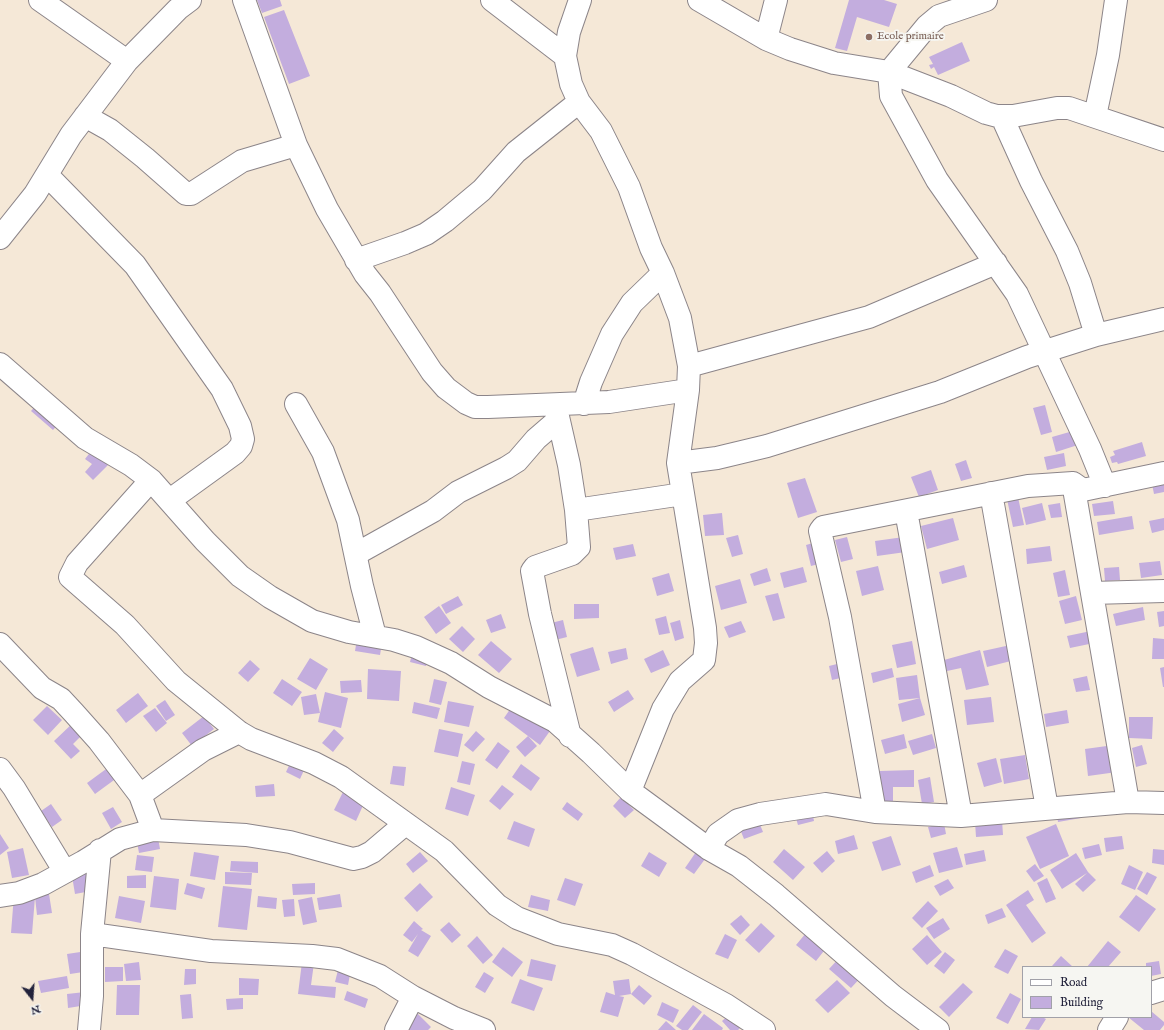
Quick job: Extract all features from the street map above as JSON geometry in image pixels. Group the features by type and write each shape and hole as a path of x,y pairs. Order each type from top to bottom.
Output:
{"street":[{"path":"40,0 127,61"},
{"path":"0,238 35,194 71,135 127,61 178,9 190,0"},
{"path":"244,0 296,145 327,209 356,260 380,293 432,372 456,397 475,407 557,412 584,404 616,402 688,390"},
{"path":"492,0 565,56"},
{"path":"580,0 569,32 565,56 571,84 579,102 601,131 629,187 651,248 663,273 680,318 689,366 688,390 678,463 705,628 706,643 704,660 680,681 662,709 630,791"},
{"path":"699,0 766,39 790,49 834,63 889,72 951,96 986,113 1002,116 1063,108 1078,110 1162,146"},
{"path":"766,39 776,0"},
{"path":"986,0 937,8 889,72 891,96 916,144 938,180 1017,294 1042,352 1090,449 1105,486"},
{"path":"1095,116 1108,55 1116,0"},
{"path":"356,260 406,243 426,234 445,221 482,190 516,152 579,102"},
{"path":"85,116 122,139 186,194 191,194 242,161 296,145"},
{"path":"1002,116 1030,181 1067,251 1084,294 1096,335"},
{"path":"47,175 135,265 222,389 240,426 243,439 241,446 235,453 170,500"},
{"path":"689,366 869,317 996,263"},
{"path":"584,404 603,354 622,316 632,303 663,273"},
{"path":"678,463 717,458 774,444 940,392 1042,352 1096,335 1164,319"},
{"path":"0,364 84,438 131,465 151,480 205,541 240,576 270,597 312,621 349,632 376,636 416,647 451,663 488,687 555,721 630,791 709,849 739,866 776,894 852,962 893,996 938,1030"},
{"path":"296,404 312,431 330,468 348,520 362,586 376,636"},
{"path":"557,412 569,464 576,510 579,547 572,554 534,568 532,571 540,614 570,736"},
{"path":"356,554 434,512 458,492 506,468 557,412"},
{"path":"875,812 840,617 820,531 823,527 906,512 1028,486 1073,483 1083,490 1164,473"},
{"path":"151,480 77,563 72,572 71,578 125,625 176,681 239,732 260,744 330,771 444,851 497,905 517,918 558,934 612,945 632,954 726,1005 764,1030"},
{"path":"1073,483 1128,802"},
{"path":"991,493 1046,808"},
{"path":"576,510 683,494"},
{"path":"906,512 961,816"},
{"path":"1092,593 1164,591"},
{"path":"0,644 42,688 61,699 99,741 140,795 153,830"},
{"path":"140,795 212,744 239,732"},
{"path":"0,769 14,788 66,872"},
{"path":"709,849 718,834 731,824 760,814 826,804 875,812 961,816 1128,802 1164,803"},
{"path":"0,896 19,893 66,872 120,839 153,830 246,834 290,842 353,859 362,857 372,852 405,824"},
{"path":"89,1030 92,996 92,934 100,850"},
{"path":"92,934 211,951 312,956 337,959 380,976 413,997 454,1018 484,1030"},
{"path":"1152,993 1164,989"},
{"path":"396,1030 413,997"},
{"path":"1108,1030 1117,1018"}],"building":[{"path":"257,0 280,0 282,6 262,13"},
{"path":"849,0 884,0 897,4 889,27 857,17 847,51 835,48"},
{"path":"284,10 310,76 289,84 264,17"},
{"path":"962,42 970,61 938,75 934,67 931,69 929,65 933,64 929,57"},
{"path":"39,402 61,421 53,430 31,411"},
{"path":"1045,405 1052,432 1041,435 1033,408"},
{"path":"1080,429 1084,443 1056,452 1052,437"},
{"path":"1142,442 1146,456 1118,464 1117,462 1112,463 1110,457 1115,455 1113,451"},
{"path":"92,450 108,465 93,480 85,472 92,464 85,459"},
{"path":"1064,453 1066,466 1047,470 1044,457"},
{"path":"966,460 972,478 961,481 955,464"},
{"path":"931,470 938,490 919,497 911,477"},
{"path":"1164,476 1164,492 1154,494 1151,479"},
{"path":"805,478 817,512 798,518 787,483"},
{"path":"1016,488 1024,525 1013,527 1005,490"},
{"path":"1113,501 1115,514 1094,516 1092,504"},
{"path":"1042,503 1046,520 1026,525 1022,508"},
{"path":"1060,503 1062,517 1051,518 1048,505"},
{"path":"722,513 724,535 705,536 703,515"},
{"path":"1132,516 1134,529 1099,535 1097,522"},
{"path":"953,518 959,540 927,549 921,526"},
{"path":"1164,518 1164,530 1152,533 1149,521"},
{"path":"738,535 743,554 732,557 726,538"},
{"path":"911,536 913,551 877,556 875,541"},
{"path":"847,537 853,559 841,562 835,540"},
{"path":"820,541 826,562 811,566 806,545"},
{"path":"633,544 636,556 616,560 613,548"},
{"path":"1050,546 1052,561 1027,564 1026,549"},
{"path":"1160,561 1162,575 1141,578 1139,563"},
{"path":"964,565 967,577 942,584 939,572"},
{"path":"878,566 884,590 862,596 856,571"},
{"path":"803,567 807,582 784,588 780,573"},
{"path":"1119,567 1120,580 1105,581 1104,568"},
{"path":"767,568 771,581 754,586 750,574"},
{"path":"1065,570 1070,595 1058,597 1053,573"},
{"path":"669,573 674,591 657,596 652,578"},
{"path":"740,579 747,603 721,610 715,586"},
{"path":"778,593 785,618 773,621 765,596"},
{"path":"458,596 463,605 446,614 441,605"},
{"path":"1076,596 1082,620 1065,624 1059,601"},
{"path":"574,604 599,604 599,618 574,619"},
{"path":"439,606 451,623 436,634 424,617"},
{"path":"1143,607 1145,620 1116,626 1113,614"},
{"path":"1164,611 1164,626 1159,627 1157,612"},
{"path":"501,614 506,628 491,633 486,620"},
{"path":"666,616 670,633 659,635 655,619"},
{"path":"563,620 567,637 555,640 551,623"},
{"path":"680,620 684,638 675,641 670,623"},
{"path":"741,621 746,632 729,638 724,627"},
{"path":"462,626 475,639 463,652 449,639"},
{"path":"1091,631 1094,643 1070,648 1067,636"},
{"path":"1153,638 1164,639 1164,659 1152,659"},
{"path":"357,639 382,643 380,655 355,651"},
{"path":"491,641 512,659 499,673 478,655"},
{"path":"912,641 916,664 897,668 892,645"},
{"path":"1015,644 1019,659 987,667 983,651"},
{"path":"414,646 431,651 426,666 410,662"},
{"path":"593,647 600,670 577,677 570,654"},
{"path":"626,648 628,659 611,664 608,652"},
{"path":"663,650 670,665 651,673 644,659"},
{"path":"980,650 989,685 966,690 961,668 947,671 944,660"},
{"path":"310,658 328,669 316,690 297,679"},
{"path":"250,660 260,669 248,682 238,673"},
{"path":"845,662 849,676 832,680 829,666"},
{"path":"1164,667 1164,687 1163,687 1160,668"},
{"path":"892,668 894,677 873,683 871,673"},
{"path":"368,669 401,671 399,701 367,699"},
{"path":"917,675 920,698 899,700 896,678"},
{"path":"1087,676 1090,690 1076,692 1073,679"},
{"path":"282,679 302,692 292,706 273,693"},
{"path":"434,679 447,682 441,705 429,702"},
{"path":"361,680 362,692 341,693 340,681"},
{"path":"628,690 634,699 614,712 608,702"},
{"path":"325,692 348,698 341,728 318,722"},
{"path":"138,693 148,706 126,723 116,710"},
{"path":"316,694 320,713 304,715 301,697"},
{"path":"991,697 994,722 967,725 964,700"},
{"path":"920,698 925,715 902,722 898,704"},
{"path":"165,700 175,715 166,721 156,706"},
{"path":"448,701 474,706 469,727 444,722"},
{"path":"414,702 440,708 437,719 412,713"},
{"path":"515,702 552,728 540,745 504,718"},
{"path":"47,706 62,720 48,735 33,720"},
{"path":"155,708 167,723 156,732 143,716"},
{"path":"1067,710 1069,723 1046,727 1044,714"},
{"path":"204,716 214,729 192,746 182,733"},
{"path":"1129,717 1153,717 1152,739 1129,738"},
{"path":"74,722 84,733 73,744 80,751 71,759 54,741"},
{"path":"334,729 344,738 333,752 322,743"},
{"path":"439,729 463,734 458,757 434,752"},
{"path":"476,731 485,739 473,752 464,745"},
{"path":"904,734 907,748 885,754 881,740"},
{"path":"932,734 936,748 913,755 908,741"},
{"path":"528,736 537,746 525,757 516,747"},
{"path":"498,742 510,751 497,769 485,760"},
{"path":"1114,745 1117,772 1088,776 1085,749"},
{"path":"1142,745 1147,764 1136,767 1132,748"},
{"path":"295,753 309,759 300,779 286,772"},
{"path":"1025,755 1029,779 1004,784 1000,759"},
{"path":"996,758 1002,782 984,787 977,763"},
{"path":"117,761 125,772 95,794 87,783"},
{"path":"462,761 475,764 470,785 457,782"},
{"path":"521,764 540,778 531,791 512,777"},
{"path":"393,766 406,767 404,786 390,784"},
{"path":"914,770 914,787 893,787 893,803 880,803 880,771"},
{"path":"930,777 934,802 922,804 918,780"},
{"path":"349,780 370,790 356,821 334,810"},
{"path":"274,784 275,796 256,797 255,786"},
{"path":"502,785 514,794 500,810 489,801"},
{"path":"451,787 475,795 468,816 445,809"},
{"path":"621,797 634,810 625,818 613,806"},
{"path":"567,802 583,814 578,821 562,809"},
{"path":"51,804 62,820 52,827 41,811"},
{"path":"113,807 122,822 111,829 102,813"},
{"path":"1079,808 1081,818 1058,822 1056,812"},
{"path":"812,811 814,821 798,825 795,815"},
{"path":"757,817 763,832 744,839 738,824"},
{"path":"1002,820 1003,835 976,837 975,822"},
{"path":"514,821 535,829 529,847 507,839"},
{"path":"944,823 946,834 931,838 928,827"},
{"path":"1056,824 1069,856 1040,869 1026,837"},
{"path":"156,827 160,849 139,853 135,831"},
{"path":"0,834 9,848 0,855"},
{"path":"854,835 858,849 838,854 835,841"},
{"path":"891,836 901,865 882,871 872,842"},
{"path":"1122,836 1124,849 1106,852 1104,838"},
{"path":"1099,844 1102,855 1085,859 1082,848"},
{"path":"957,847 963,867 939,873 933,853"},
{"path":"23,848 29,875 12,878 7,852"},
{"path":"784,849 805,867 793,880 773,862"},
{"path":"1153,849 1164,850 1164,865 1152,863"},
{"path":"984,850 986,861 966,865 964,854"},
{"path":"827,851 835,861 822,873 813,863"},
{"path":"194,852 219,856 215,880 190,876"},
{"path":"420,852 428,861 413,873 406,864"},
{"path":"649,852 667,863 659,877 641,866"},
{"path":"696,852 705,859 694,874 685,868"},
{"path":"1076,853 1088,872 1096,880 1083,892 1075,884 1087,873 1062,889 1050,870"},
{"path":"137,855 154,857 152,872 135,870"},
{"path":"231,861 258,862 258,873 230,871"},
{"path":"1035,864 1044,876 1034,882 1026,871"},
{"path":"930,865 934,876 916,883 912,872"},
{"path":"1129,865 1143,872 1135,890 1121,884"},
{"path":"225,872 252,873 251,885 225,884"},
{"path":"1147,872 1157,877 1147,895 1137,889"},
{"path":"88,873 91,891 75,894 72,876"},
{"path":"146,875 146,888 127,888 127,876"},
{"path":"154,876 179,879 176,910 150,907"},
{"path":"565,878 583,884 575,906 557,900"},
{"path":"1047,878 1056,899 1046,903 1037,883"},
{"path":"948,879 954,888 940,896 934,886"},
{"path":"187,883 205,888 202,899 184,894"},
{"path":"315,883 315,894 293,895 292,884"},
{"path":"420,883 433,897 417,912 404,898"},
{"path":"223,886 252,889 247,930 218,927"},
{"path":"1028,890 1034,900 1026,905 1046,933 1032,943 1006,905"},
{"path":"49,894 52,913 37,915 35,897 32,934 11,933 14,895"},
{"path":"340,894 342,907 319,910 317,898"},
{"path":"531,895 550,900 548,911 528,907"},
{"path":"1136,895 1156,909 1139,932 1119,917"},
{"path":"119,896 145,901 141,923 115,918"},
{"path":"258,896 277,898 276,909 257,907"},
{"path":"312,897 317,922 303,925 298,900"},
{"path":"294,899 295,916 284,917 282,900"},
{"path":"928,901 938,911 922,928 912,918"},
{"path":"1002,908 1006,917 988,924 985,915"},
{"path":"741,915 750,925 740,935 730,924"},
{"path":"943,918 950,929 934,939 926,928"},
{"path":"414,921 423,929 421,930 431,936 418,957 408,951 418,934 412,942 403,935"},
{"path":"449,922 461,935 452,943 440,930"},
{"path":"761,923 775,936 759,953 745,940"},
{"path":"811,927 831,942 816,961 796,945"},
{"path":"725,934 737,940 728,959 715,954"},
{"path":"927,935 942,952 927,965 912,949"},
{"path":"477,936 493,955 483,964 467,946"},
{"path":"1108,941 1121,952 1109,966 1088,966"},
{"path":"503,947 523,962 512,977 492,962"},
{"path":"1005,949 1018,956 1008,974 994,967"},
{"path":"87,951 90,971 70,974 67,954"},
{"path":"945,952 955,960 944,974 934,966"},
{"path":"841,956 863,975 851,988 829,969"},
{"path":"1061,956 1072,966 1052,966"},
{"path":"531,959 556,965 552,981 527,976"},
{"path":"1159,961 1161,974 1152,976 1152,966 1146,966 1146,963"},
{"path":"139,962 141,980 126,981 124,964"},
{"path":"302,962 314,963 311,985 336,987 335,998 298,994"},
{"path":"340,962 352,964 348,985 335,982"},
{"path":"105,967 123,967 123,981 105,982"},
{"path":"185,969 196,969 196,984 184,985"},
{"path":"484,972 494,978 485,993 475,987"},
{"path":"67,976 69,988 41,993 38,981"},
{"path":"239,978 259,979 258,995 239,995"},
{"path":"520,979 543,988 534,1011 511,1003"},
{"path":"629,979 631,994 619,996 624,997 618,1017 600,1012 606,992 615,995 613,981"},
{"path":"837,980 850,993 828,1013 815,1000"},
{"path":"963,983 973,992 949,1017 939,1007"},
{"path":"117,985 140,985 139,1015 116,1015"},
{"path":"639,985 652,996 644,1005 631,994"},
{"path":"347,991 368,999 365,1008 344,1000"},
{"path":"85,992 87,1005 68,1008 67,994"},
{"path":"1010,993 1021,999 1008,1024 996,1018"},
{"path":"191,994 193,1018 182,1019 180,995"},
{"path":"243,998 243,1009 227,1010 226,999"},
{"path":"662,1002 679,1010 673,1023 657,1015"},
{"path":"693,1005 702,1012 688,1030 682,1030 676,1026"},
{"path":"739,1006 750,1018 738,1030 730,1030 722,1021"},
{"path":"1152,1012 1164,1022 1164,1025 1160,1030 1144,1030 1129,1018 1152,1018"},
{"path":"417,1013 431,1027 428,1030 408,1030 403,1026"},
{"path":"704,1014 723,1028 722,1030 692,1030"},
{"path":"1031,1018 1046,1019 1039,1030 1025,1029"},
{"path":"666,1021 676,1030 658,1030"}],"place":[{"name":"Ecole primaire","path":"869,37"}]}
